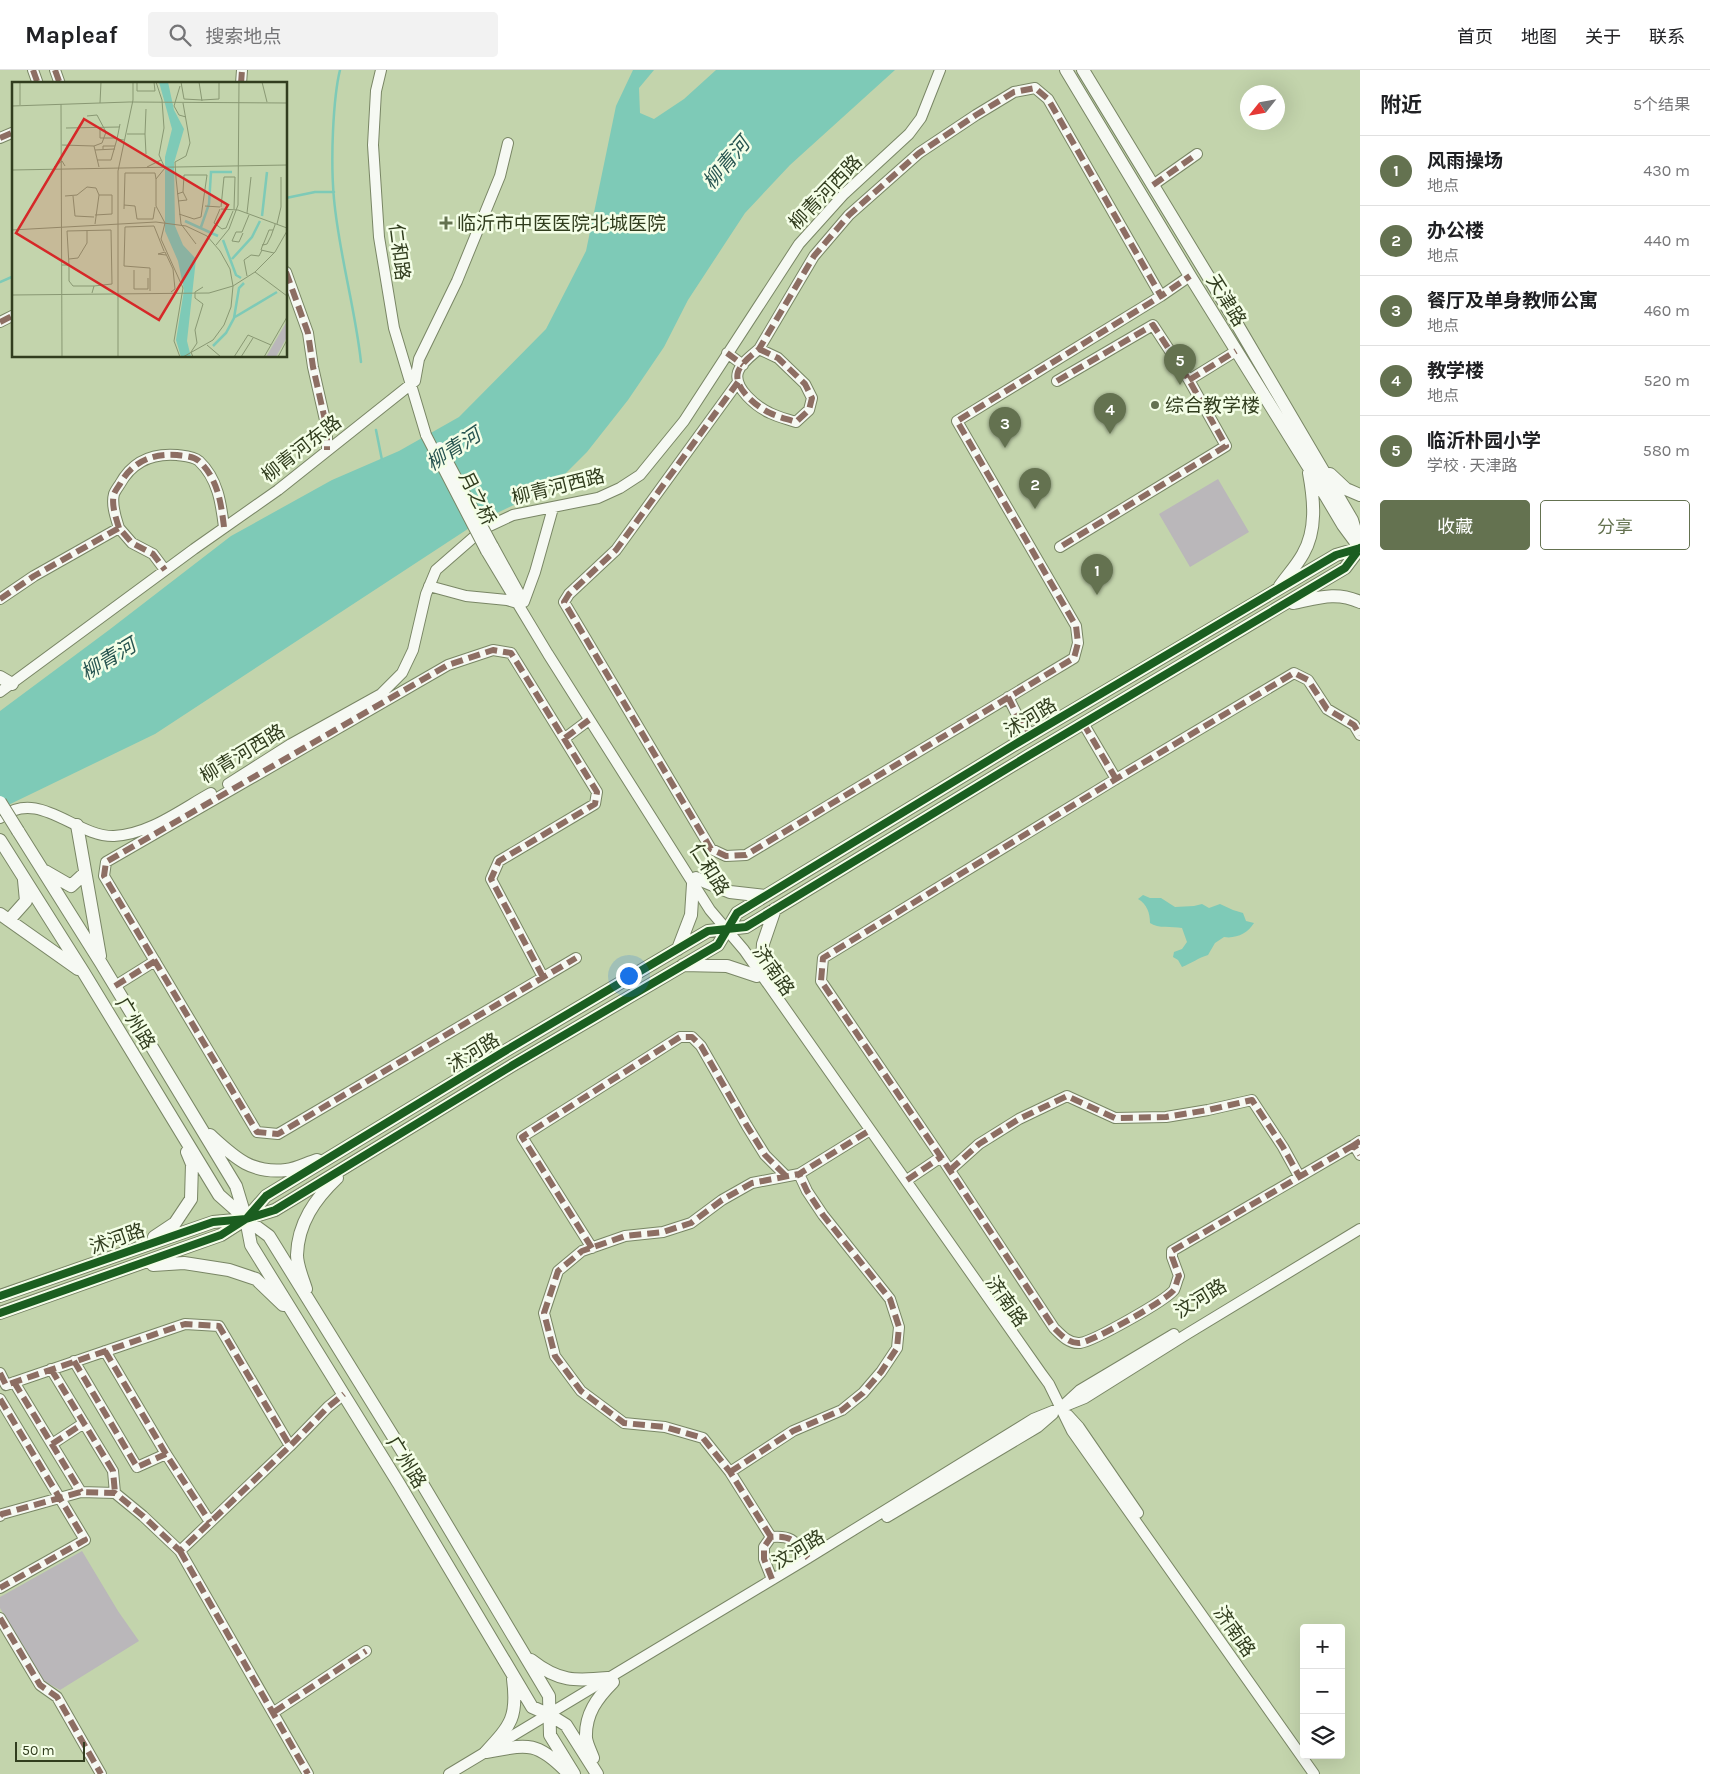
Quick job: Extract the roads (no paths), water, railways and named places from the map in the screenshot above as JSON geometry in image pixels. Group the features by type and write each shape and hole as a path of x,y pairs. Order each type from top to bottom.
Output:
{"main road":[{"name":"天津路","path":"1066,70 1236,351 1352,520 1360,548"},
{"name":"天津路","path":"1083,70 1153,185 1313,464"},
{"path":"1313,464 1346,489 1360,495"},
{"path":"1276,591 1304,554 1311,535 1314,500 1313,464"},
{"name":"沭河路","path":"0,1296 213,1222 246,1219 275,1210 513,1065 718,944 737,913 1031,735 1336,555 1360,548"},
{"name":"沭河路","path":"0,1313 221,1236 246,1219 266,1196 505,1051 708,931 746,927 1083,723 1345,568 1360,548"},
{"path":"1283,605 1330,595 1351,598 1360,602"},
{"path":"0,677 12,684"},
{"name":"广州路","path":"0,802 101,963 236,1186 246,1219 251,1245 400,1484 511,1672 532,1706 566,1725 598,1774"},
{"path":"77,825 101,963"},
{"name":"广州路","path":"0,841 219,1195 269,1236 412,1466 549,1696 550,1735 574,1774"},
{"path":"43,870 71,886 84,874"},
{"path":"24,878 26,901 5,917 84,974"},
{"path":"678,949 691,915 695,881 730,892 766,896"},
{"path":"683,965 727,966 759,975 763,944 775,909"},
{"path":"199,1124 233,1156 258,1169 287,1170 340,1151"},
{"path":"136,1249 175,1223 191,1199 192,1164 179,1128"},
{"path":"310,1304 297,1257 300,1230 318,1196 352,1163"},
{"path":"135,1266 184,1263 238,1273 256,1279 295,1316"},
{"path":"524,1654 546,1672 566,1679 611,1680"},
{"path":"486,1752 506,1730 514,1713 515,1695 511,1672"},
{"path":"598,1774 586,1740 589,1717 597,1699 611,1680"},
{"path":"486,1752 519,1746 537,1748 551,1756 569,1774"}],"street":[{"path":"32,70 37,82"},
{"path":"55,70 59,82"},
{"name":"仁和路","path":"382,70 376,91 373,145 379,237 394,328 429,433"},
{"name":"仁和路","path":"387,70 381,92 378,146 384,236 398,327 412,382"},
{"name":"柳青河西路","path":"0,818 22,807 53,813 95,833 112,836 145,830 227,785 291,744 381,694 402,673 413,650 426,594 436,570 483,529 513,515 598,498 620,488 640,475 684,421 799,244 844,194 909,134 921,118 940,70"},
{"path":"759,349 778,358 805,384 812,398 809,410 796,422 769,413 746,396 738,382 738,372 749,357 759,349 814,256 849,215 919,153 1014,92 1035,88 1048,99 1161,296"},
{"path":"0,138 12,133"},
{"path":"412,382 419,359 458,281 500,176 508,143"},
{"path":"1153,185 1197,154"},
{"path":"738,382 616,550 569,594 564,602 711,848 726,856 746,855 1074,658 1078,643 1076,626 957,421 1161,296 1190,276"},
{"path":"288,278 308,333 313,367 327,429 328,450"},
{"path":"0,322 12,316"},
{"path":"1057,381 1153,324 1226,446 1060,547"},
{"path":"1188,380 1236,351"},
{"path":"727,354 743,365"},
{"name":"柳青河东路","path":"0,692 224,527 278,490 412,382"},
{"name":"月之桥","path":"429,433 489,548"},
{"path":"166,570 153,554 132,543 119,528 114,513 114,494 124,477 135,465 148,457 167,455 187,456 198,460 217,487 224,527"},
{"path":"429,586 466,596 520,602 535,572 553,508"},
{"path":"0,599 34,576 119,528"},
{"name":"仁和路","path":"489,548 589,720 695,881"},
{"name":"仁和路","path":"520,602 695,881 710,910 727,929"},
{"path":"543,977 491,879 499,862 594,804 597,792 511,653 493,650 448,665 106,862 104,876 258,1132 278,1134 576,958"},
{"path":"1360,735 1354,724 1327,709 1308,680 1294,673 823,958 821,981 950,1170 1054,1328 1065,1338 1079,1343 1095,1338 1114,1328 1160,1301 1174,1290 1179,1276 1172,1257 1172,1250 1357,1143 1360,1155"},
{"path":"1008,697 1018,717 1031,735"},
{"path":"565,738 589,720"},
{"path":"1083,723 1116,779"},
{"name":"济南路","path":"727,929 740,952 759,975 907,1180 1049,1384 1072,1432 1314,1774"},
{"path":"115,986 154,961"},
{"name":"济南路","path":"759,975 1060,1408 1079,1428 1300,1746"},
{"path":"592,1248 522,1137 680,1037 692,1037 701,1046 765,1155 786,1176"},
{"path":"950,1170 979,1144 1019,1119 1067,1096 1115,1118 1166,1117 1252,1100 1283,1147 1299,1176"},
{"path":"771,1537 730,1472 702,1438 665,1427 624,1423 581,1391 555,1356 544,1313 546,1304 558,1271 582,1251 625,1236 663,1232 692,1223 722,1200 752,1183 799,1174 867,1132"},
{"path":"907,1180 941,1157"},
{"path":"730,1472 793,1431 842,1410 863,1393 881,1372 897,1348 899,1327 890,1299 823,1215 807,1192 799,1174"},
{"name":"汶河路","path":"449,1774 1038,1427 1080,1390 1360,1223"},
{"name":"汶河路","path":"611,1680 1032,1419 1085,1398 1360,1229"},
{"path":"7,1384 185,1324 219,1326 290,1446"},
{"path":"105,1351 166,1454 210,1522"},
{"path":"74,1361 137,1466 166,1454"},
{"path":"50,1370 113,1470 115,1493"},
{"path":"0,1373 52,1444 81,1492"},
{"path":"180,1551 328,1407 344,1394"},
{"path":"0,1399 85,1540 0,1588"},
{"path":"52,1444 84,1423"},
{"path":"1,1513 81,1492 115,1493 143,1516 180,1551 308,1774"},
{"path":"771,1537 784,1536 794,1541 808,1558"},
{"path":"771,1537 764,1547 764,1559 772,1579"},
{"path":"0,1618 40,1685 57,1697 101,1774"},
{"path":"274,1712 366,1651"},
{"path":"1309,1759 1319,1774"}],"water":[{"name":"柳青河","path":"633,70 654,70 639,88 640,113 654,119 684,99 716,70 895,70 790,165 745,213 688,300 664,347 628,400 587,452 552,487 480,521 155,734 0,809 0,711 231,536 332,480 399,451 459,417 546,329 586,251 616,106"},
{"path":"1143,895 1150,898 1161,898 1175,907 1202,904 1209,908 1220,904 1243,913 1246,921 1254,923 1241,935 1224,937 1215,943 1208,955 1182,967 1178,960 1173,957 1174,952 1182,949 1187,942 1182,928 1161,927 1150,923 1144,903 1138,899"}],"waterway":[{"path":"340,70 333,123 333,191 339,240 361,362"},
{"path":"288,198 315,192 334,192"},
{"path":"0,282 12,277"},
{"path":"376,430 382,460"}],"place":[{"name":"临沂市中医医院北城医院","path":"446,223"},
{"name":"临沂朴园小学","path":"1180,385"},
{"name":"综合教学楼","path":"1155,405"},
{"name":"教学楼","path":"1110,434"},
{"name":"餐厅及单身教师公寓","path":"1005,448"},
{"name":"办公楼","path":"1035,509"},
{"name":"风雨操场","path":"1097,595"}]}
